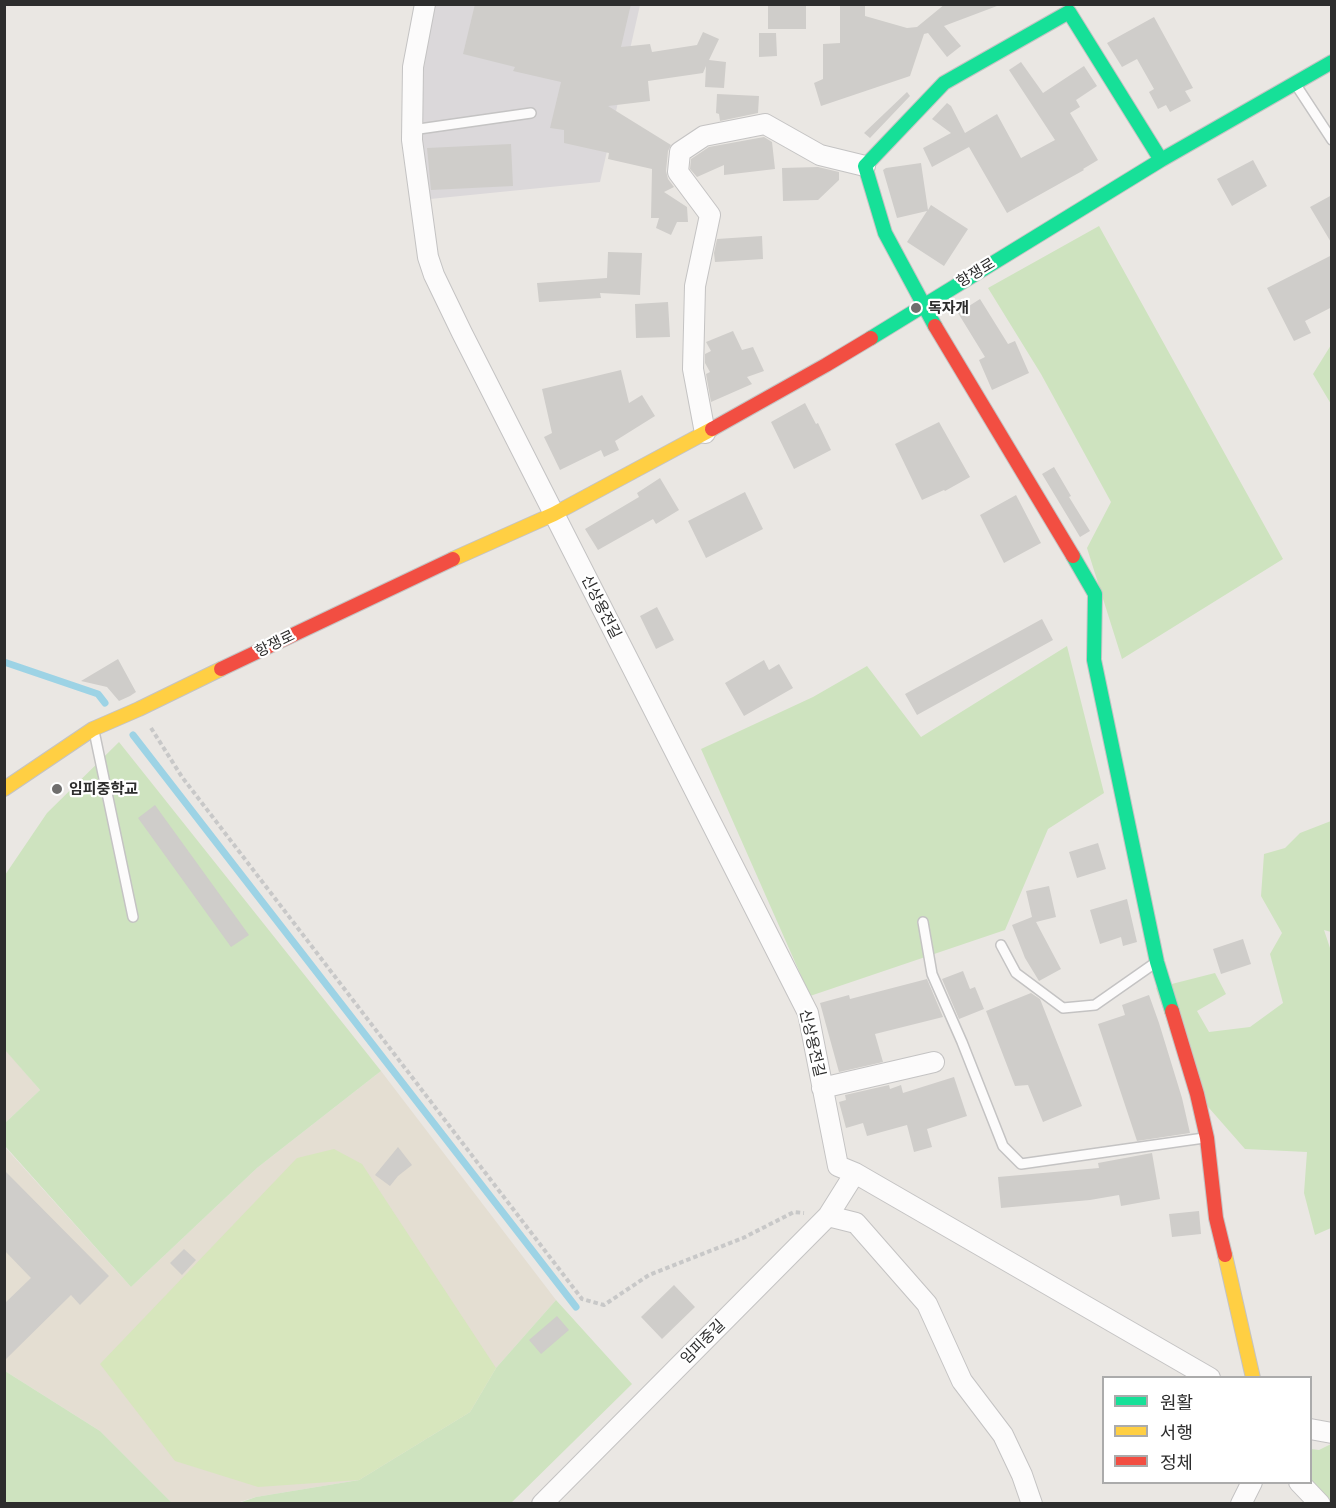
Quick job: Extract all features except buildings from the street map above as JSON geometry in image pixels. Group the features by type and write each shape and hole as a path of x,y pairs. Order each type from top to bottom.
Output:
{"street":[{"path":"425,4 413,67 412,140 428,257 434,275 554,514"},
{"path":"866,166 944,83 1066,8 1161,159"},
{"name":"항쟁로","path":"4,789 93,729 426,571 554,514 705,433 826,365 1161,159 1332,62"},
{"path":"705,433 693,369 695,286 710,214 678,172 680,152 704,136 765,124 820,155 866,166"},
{"path":"866,166 885,233 923,305 1095,594 1094,660 1157,962 1197,1094 1207,1138 1216,1218 1253,1376"},
{"name":"신상용전길","path":"554,514 807,1013 838,1166 855,1173 1208,1376"},
{"path":"822,1088 934,1062"},
{"name":"임피중길","path":"542,1503 828,1216 855,1173"},
{"path":"828,1216 856,1223 927,1304 962,1381 1003,1435 1032,1503"},
{"path":"1312,1429 1332,1433"},
{"path":"1241,1503 1251,1484"},
{"path":"1301,1484 1320,1503"}],"lane":[{"path":"1295,83 1332,140"},
{"path":"412,130 531,113"},
{"path":"93,729 133,917"},
{"path":"923,922 932,974 1003,1146 1021,1164 1143,1145 1207,1138"},
{"path":"1001,945 1016,973 1063,1008 1095,1005 1157,962"}],"path":[{"path":"139,709 182,777 582,1299 604,1305 649,1275 743,1238 794,1212 828,1216"}],"shaded area":[{"path":"434,5 640,5 600,182 430,199 420,139 421,85"},
{"path":"4,1050 40,1090 5,1123"},
{"path":"381,1071 556,1300 496,1368 470,1412 359,1480 256,1497 236,1503 172,1503 100,1431 5,1371 4,1146 131,1287 257,1168"}],"green space":[{"path":"1099,226 1283,559 1122,659 1087,548 1111,502 1041,374 988,288"},
{"path":"1331,345 1332,404 1313,374"},
{"path":"1067,646 1104,793 1048,829 1005,930 810,996 701,749 813,697 867,666 921,737"},
{"path":"119,742 381,1071 257,1168 131,1287 5,1146 5,1123 40,1090 5,1050 5,875 47,813"},
{"path":"1331,821 1331,932 1324,930 1332,954 1331,1228 1315,1235 1304,1193 1307,1152 1245,1149 1188,1084 1156,988 1215,973 1226,994 1197,1011 1209,1032 1250,1027 1283,1003 1270,954 1282,933 1261,896 1264,854 1285,848 1300,833"},
{"path":"334,1149 362,1164 496,1368 470,1412 359,1480 258,1487 175,1461 100,1364 297,1158"},
{"path":"556,1300 632,1384 511,1503 236,1504 256,1497 359,1480 470,1412 496,1368"},
{"path":"5,1371 100,1431 172,1503 5,1503"},
{"path":"1331,1444 1331,1503 1304,1503 1296,1484 1312,1484 1312,1449 1319,1450"}],"waterway":[{"path":"4,662 98,694 105,703"},
{"path":"133,735 576,1307"}],"traffic: fast":[{"path":"935,326 885,233 865,166 944,83 1069,12 1161,160"},
{"path":"871,338 1161,160 1332,62"},
{"path":"1073,556 1095,594 1094,660 1157,962 1172,1011"}],"traffic: slow":[{"path":"453,559 554,514 712,429"},
{"path":"4,789 93,729 221,669"},
{"path":"1225,1255 1253,1376"}],"traffic: jam":[{"path":"935,326 1073,556"},
{"path":"712,429 871,338"},
{"path":"221,669 453,559"},
{"path":"1172,1011 1197,1094 1207,1138 1216,1218 1225,1255"}],"place":[{"name":"독자개","path":"916,308"},
{"name":"임피중학교","path":"57,789"}]}
